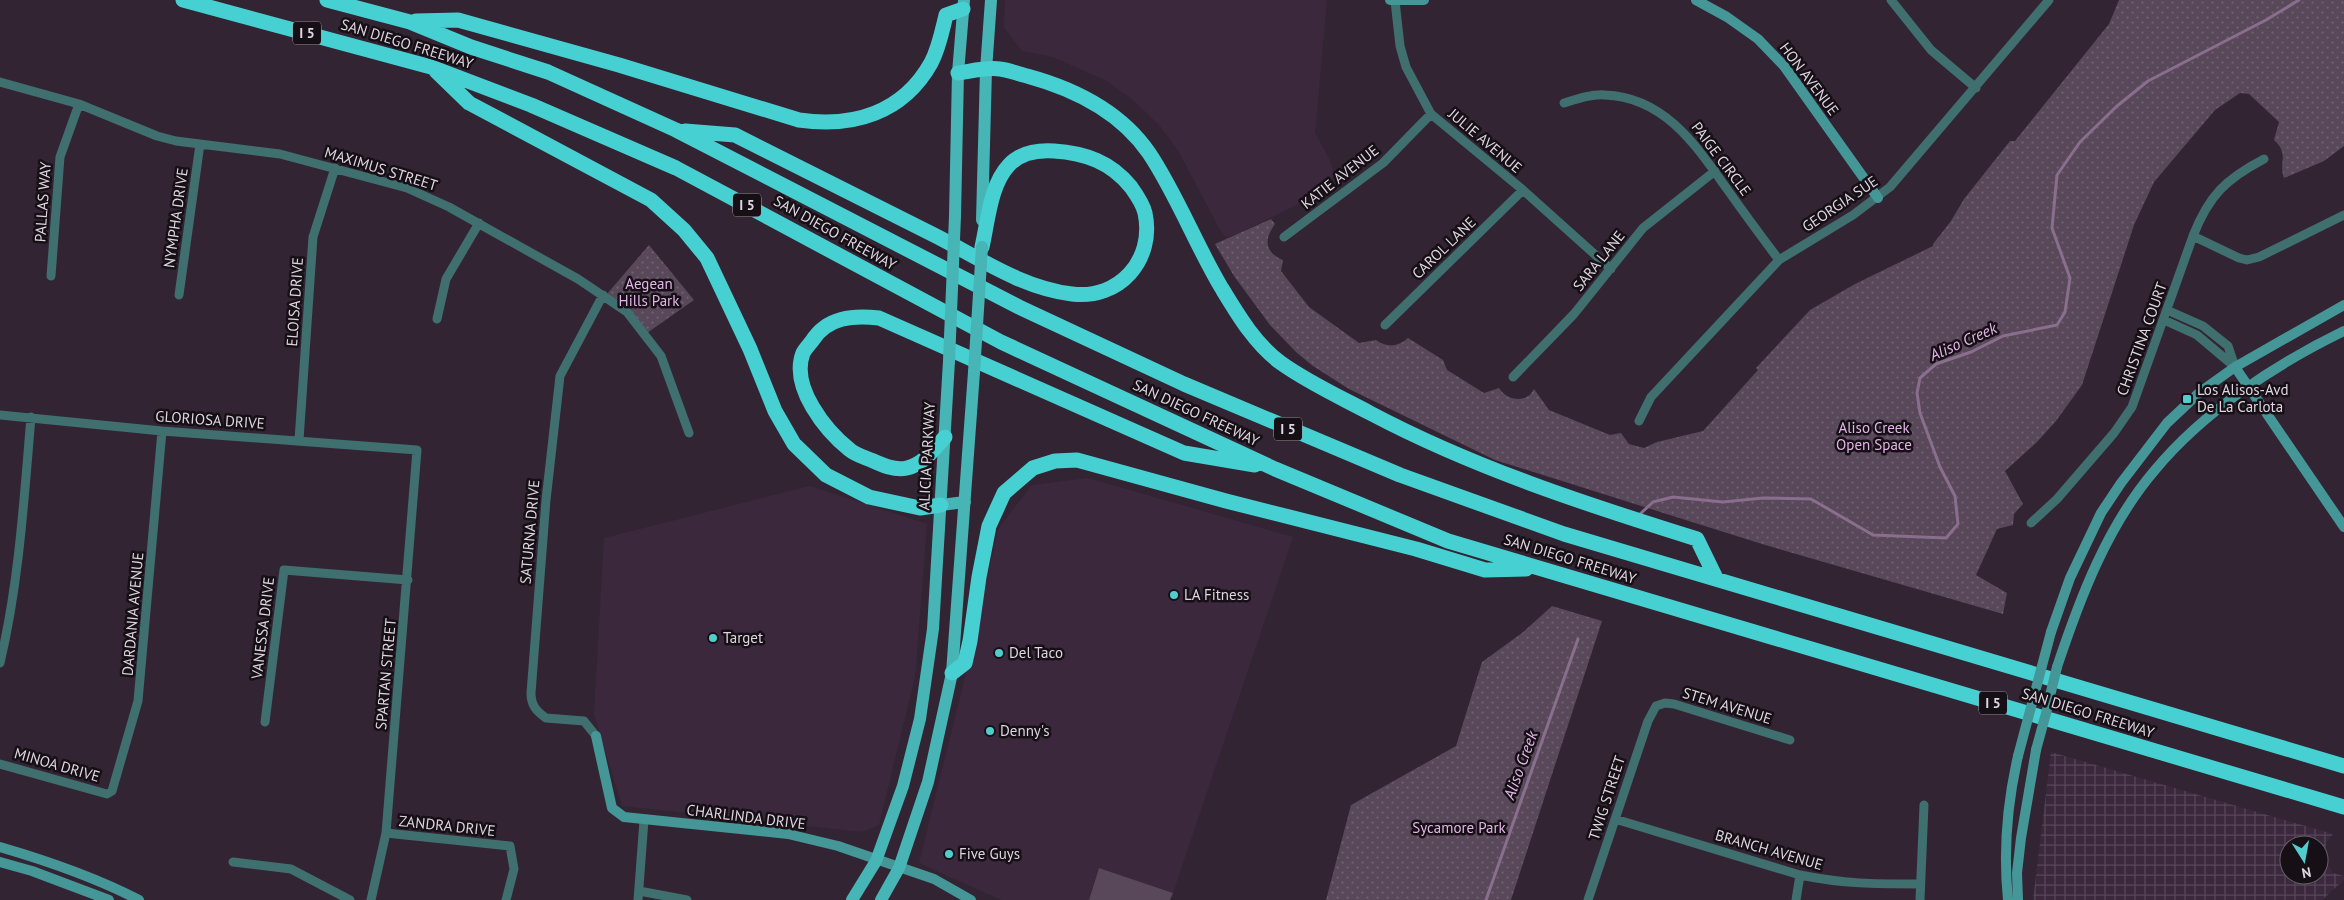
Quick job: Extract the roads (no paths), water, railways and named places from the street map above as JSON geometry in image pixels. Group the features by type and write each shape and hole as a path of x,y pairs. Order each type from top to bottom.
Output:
{"highway":[{"name":"SAN DIEGO FREEWAY","path":"183,0 431,67 530,105 676,168 1001,342 1275,468 1448,541 2344,807"},
{"name":"SAN DIEGO FREEWAY","path":"326,0 410,22 471,47 548,72 676,130 1019,307 1184,384 1400,475 1577,538 2344,766"},
{"path":"410,22 458,20 619,65 800,120 836,123 868,116 889,106 914,86 934,55 946,16 964,4"},
{"path":"431,67 470,103 651,200 684,230 707,258 750,350 775,411 794,444 826,475 869,497 920,508 936,506"},
{"path":"958,73 1000,69 1060,85 1096,103 1130,130 1156,165 1203,257 1240,318 1278,361 1304,378 1403,431 1476,464 1552,493 1697,539 1716,578"},
{"path":"676,130 735,135 1011,275 1070,294 1086,295 1105,291 1129,276 1139,263 1144,250 1147,226 1145,211 1136,194 1121,175 1097,159 1074,152 1032,152 1020,156 1009,164 1002,174 993,197 982,247"},
{"path":"945,437 925,460 906,468 887,467 852,452 826,428 808,401 801,375 803,354 817,332 835,320 857,315 879,318 1184,453 1275,468"},
{"path":"951,678 965,663 970,641 978,577 996,509 1004,493 1033,468 1054,461 1077,460 1226,502 1416,549 1485,570 1539,569"}],"main road":[{"path":"881,900 899,868 928,782 951,678 982,247 986,70 991,0"},
{"path":"1393,1 1424,0"},
{"name":"HON AVENUE","path":"1696,0 1727,17 1758,39 1784,66 1878,198"},
{"name":"ALICIA PARKWAY","path":"852,900 876,861 903,786 920,719 927,679 933,629 936,506 945,437 955,216 958,73 964,4"},
{"path":"2008,900 2004,864 2010,794 2018,756 2051,632 2074,570 2101,513 2166,423 2200,392 2235,367 2344,305"},
{"path":"2018,900 2017,873 2021,838 2036,750 2066,640 2096,564 2122,518 2154,470 2176,447 2250,386 2283,363 2344,331"},
{"path":"2235,367 2250,386 2344,527"},
{"path":"936,506 965,502"},
{"path":"927,679 951,678"},
{"name":"CHARLINDA DRIVE","path":"596,736 612,808 624,817 788,834 838,846 876,861 934,879 971,900"},
{"path":"0,847 39,858 115,887 139,900"},
{"path":"0,862 32,871 109,900"}],"street":[{"path":"1891,0 1931,50 1976,88"},
{"name":"GEORGIA SUE","path":"1639,421 1651,397 1779,260 1878,198 1890,187 2049,0"},
{"name":"JULIE AVENUE","path":"1393,1 1400,46 1406,67 1431,114 1523,190 1611,269"},
{"name":"MAXIMUS STREET","path":"0,82 79,104 157,136 200,144 252,149 335,168 407,188 449,206 603,296 626,312 639,326 660,356 690,433"},
{"name":"PAIGE CIRCLE","path":"1564,103 1604,94 1619,96 1645,104 1669,118 1682,130 1715,171 1779,260"},
{"name":"PALLAS WAY","path":"51,276 60,157 79,104"},
{"name":"KATIE AVENUE","path":"1284,236 1383,163 1431,114"},
{"name":"NYMPHA DRIVE","path":"179,295 200,144"},
{"name":"CHRISTINA COURT","path":"2031,522 2057,499 2114,433 2132,407 2204,210 2219,190 2238,173 2264,159"},
{"name":"ELOISA DRIVE","path":"300,440 313,237 335,168"},
{"name":"SARA LANE","path":"1513,377 1574,314 1643,228 1715,171"},
{"name":"CAROL LANE","path":"1385,325 1523,190"},
{"path":"2193,236 2247,260 2344,215"},
{"path":"437,319 446,279 479,223"},
{"name":"SATURNA DRIVE","path":"596,736 584,721 555,719 541,714 533,705 531,693 546,500 560,376 603,296"},
{"path":"2167,310 2203,326 2228,346 2235,367"},
{"path":"2164,320 2197,335 2235,367"},
{"name":"GLORIOSA DRIVE","path":"0,415 31,416 162,431 417,450"},
{"path":"0,663 8,628 24,506 31,416"},
{"name":"DARDANIA AVENUE","path":"107,794 112,791 138,701 162,431"},
{"name":"SPARTAN STREET","path":"371,900 386,833 408,580 417,450"},
{"name":"VANESSA DRIVE","path":"265,722 284,570 408,580"},
{"name":"STEM AVENUE","path":"1656,706 1665,703 1674,704 1790,740"},
{"name":"TWIG STREET","path":"1588,900 1648,721 1656,706"},
{"name":"MINOA DRIVE","path":"0,764 107,794"},
{"path":"1920,900 1919,884 1924,805"},
{"name":"BRANCH AVENUE","path":"1615,819 1800,875 1851,884 1919,884"},
{"path":"644,820 638,896 687,900"},
{"name":"ZANDRA DRIVE","path":"386,833 510,846 514,869 506,900"},
{"path":"233,862 291,869 350,900"},
{"path":"1796,900 1800,875"}],"waterway":[{"name":"Aliso Creek","path":"1639,515 1653,502 1673,497 1723,502 1763,498 1811,499 1873,535 1946,538 1958,524 1955,496 1940,467 1920,413 1917,393 1920,378 1936,364 1971,352 2003,336 2057,325 2065,312 2070,278 2052,228 2057,175 2080,142 2117,106 2148,81 2266,20 2299,0"},
{"name":"Aliso Creek","path":"1486,900 1578,639"}],"place":[{"name":"Los Alisos-Avd De La Carlota","path":"2187,399"},
{"name":"LA Fitness","path":"1174,595"},
{"name":"Target","path":"713,638"},
{"name":"Del Taco","path":"999,653"},
{"name":"Denny's","path":"990,731"},
{"name":"Five Guys","path":"949,854"}],"park label":[{"name":"Aegean Hills Park","path":"649,292"},
{"name":"Aliso Creek Open Space","path":"1874,436"},
{"name":"Sycamore Park","path":"1459,828"}]}
